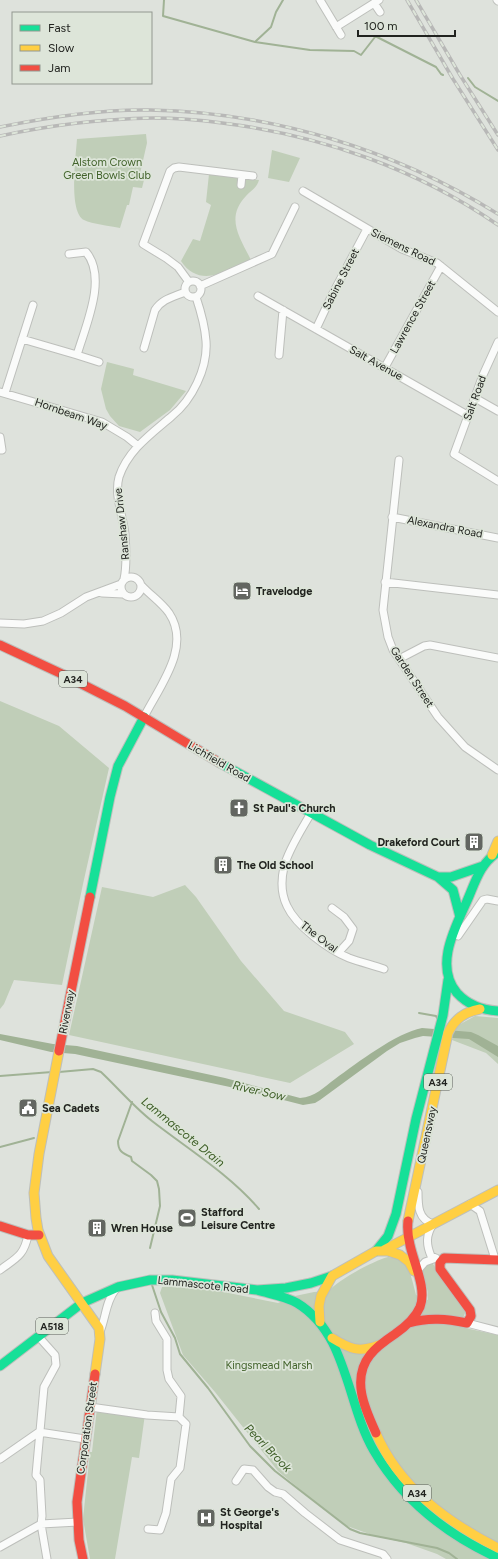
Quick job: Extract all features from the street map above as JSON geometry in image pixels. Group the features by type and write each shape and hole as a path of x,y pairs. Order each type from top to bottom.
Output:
{"main road":[{"name":"Lichfield Road","path":"0,645 92,689 144,717 210,758 370,845 438,878 452,890 460,917"},
{"name":"Riverway","path":"82,1303 48,1256 39,1235 34,1210 34,1186 53,1081 115,776 124,753 144,717"},
{"name":"Queensway","path":"332,1276 380,1250 388,1236 396,1214 412,1136 442,1018 448,980 446,972 449,949 460,917 484,866 495,854 498,841"},
{"path":"438,878 456,875 484,866"},
{"path":"448,980 461,997 480,1009 498,1011"},
{"name":"Queensway","path":"480,1009 469,1011 455,1021 448,1033 418,1178 408,1218 408,1236 422,1298 420,1307 416,1315 384,1342 366,1361 360,1378 366,1410 381,1446 409,1486 435,1510 456,1526 498,1548"},
{"path":"380,1250 498,1190"},
{"path":"0,1226 28,1235 39,1235"},
{"name":"Queensway","path":"380,1250 407,1260 417,1275"},
{"path":"406,1324 429,1318 451,1320 467,1324 471,1316 470,1310 440,1269 440,1258 496,1260"},
{"path":"320,1322 319,1306 323,1292 332,1276"},
{"name":"Lammascote Road","path":"257,1290 298,1286 332,1276"},
{"name":"Lammascote Road","path":"82,1303 118,1287 150,1280 172,1280 257,1290 287,1299 304,1307 320,1322"},
{"name":"Corporation Street","path":"82,1303 99,1328 100,1339 77,1502 83,1559"},
{"name":"A518","path":"0,1366 82,1303"},
{"name":"Queensway","path":"320,1322 332,1338 363,1429 375,1453 387,1471 416,1506 444,1528 457,1537 498,1558"},
{"name":"Queensway","path":"332,1338 348,1348 354,1349 367,1349 384,1342"}],"street":[{"path":"320,0 341,35"},
{"path":"336,27 377,2 380,12"},
{"path":"189,282 178,267 143,244 170,171 179,167 253,176"},
{"path":"241,185 242,174"},
{"name":"Siemens Road","path":"303,191 402,249 437,263 498,312"},
{"path":"200,286 272,254 295,207"},
{"name":"Sabine Street","path":"316,329 332,294 367,229"},
{"path":"69,254 86,252 91,258 95,280 94,299 77,355"},
{"name":"Lawrence Street","path":"384,367 441,266"},
{"path":"185,292 188,296 196,297 201,291 200,286 196,282 189,282"},
{"path":"185,292 186,285 189,282"},
{"path":"144,348 155,310 161,302 185,292"},
{"name":"Salt Avenue","path":"258,296 469,416"},
{"name":"Ranshaw Drive","path":"123,582 127,568 125,534 118,493 118,482 127,460 145,438 181,407 187,399 200,374 206,343 204,321 196,297"},
{"path":"2,392 22,339 33,304"},
{"path":"279,356 282,310"},
{"path":"22,339 99,362"},
{"name":"Salt Road","path":"498,344 454,454 498,481"},
{"name":"Hornbeam Way","path":"2,392 102,422 127,437 138,446"},
{"path":"476,398 498,411"},
{"path":"0,437 2,450 0,450"},
{"name":"Garden Street","path":"399,460 385,582 383,610 384,624 393,650 438,717 465,747 498,770"},
{"name":"Alexandra Road","path":"392,517 498,538"},
{"name":"Ranshaw Drive","path":"127,568 134,577"},
{"path":"0,626 43,621 61,613 96,592 134,577 138,579 148,594 158,600 169,612 173,620 177,638 174,660 144,717"},
{"path":"123,582 121,587 123,594"},
{"path":"385,582 498,595"},
{"path":"138,595 141,585"},
{"path":"96,592 123,594 130,597 148,594"},
{"path":"0,623 14,624"},
{"path":"399,659 424,646 430,645 498,658"},
{"name":"The Oval","path":"311,813 284,865 282,890 287,906 294,917 320,940 338,952 348,957 384,969"},
{"path":"449,949 483,900 488,899 498,901"},
{"path":"332,908 344,917 353,929 349,941 338,952"},
{"path":"418,1178 418,1209 422,1216 433,1224 427,1240 431,1256 440,1258"},
{"path":"470,1204 480,1211 496,1260"},
{"path":"0,1270 21,1254 26,1245 28,1235"},
{"path":"417,1275 425,1262 440,1258"},
{"path":"99,1334 104,1324 110,1297 118,1287"},
{"path":"155,1312 156,1321 167,1339 167,1370 169,1379 181,1396 179,1417"},
{"path":"467,1324 498,1331"},
{"path":"38,1336 55,1355 56,1365 44,1387 36,1475 40,1480 41,1524 47,1559"},
{"path":"90,1407 147,1415 179,1417 186,1424 180,1468 171,1479 166,1513 160,1530 148,1529"},
{"path":"0,1459 39,1432 85,1439"},
{"path":"236,1481 244,1469 254,1470 268,1487 283,1494 340,1540 382,1554 387,1559"},
{"path":"0,1547 41,1524 78,1522"}],"green space":[{"name":"Alstom Crown Green Bowls Club","path":"146,134 147,143 139,178 144,180 142,188 133,187 129,205 127,205 120,228 84,220 79,215 74,195 77,139"},
{"path":"272,150 300,158 289,182 268,178"},
{"path":"209,174 259,180 255,187 240,204 236,212 235,220 239,236 251,260 223,273 205,276 196,274 188,269 181,261 193,239 200,241 211,205 206,202"},
{"path":"107,362 134,369 133,375 186,391 170,410 140,432 119,426 106,409 101,389"},
{"path":"0,701 59,726 109,768 62,985 14,980 4,1004 0,1009"},
{"path":"185,885 196,897 241,961 284,1011 345,1032 354,1044 290,1083 69,1035 102,887 153,897"},
{"path":"475,1016 498,1018 498,1064 486,1053 452,1040 455,1027"},
{"name":"Kingsmead Marsh","path":"388,1257 395,1258 405,1265 411,1276 416,1295 428,1300 428,1292 422,1272 427,1264 433,1264 465,1310 463,1318 453,1317 451,1325 498,1335 498,1559 446,1559 437,1554 406,1543 375,1536 347,1526 321,1507 278,1471 215,1392 183,1355 160,1293 162,1287 194,1286 278,1303 295,1296 329,1291 339,1282 356,1271"},
{"path":"97,1408 145,1414 139,1458 132,1457 115,1559 90,1559 83,1519 90,1452 92,1452"}],"water":[{"name":"River Sow","path":"422,1028 471,1032 498,1046 498,1057 469,1039 423,1036 400,1043 320,1100 315,1103 303,1105 244,1090 75,1054 51,1052 0,1040 0,1034 53,1044 77,1046 225,1078 300,1098 310,1096 319,1091 365,1057 389,1042"}],"waterway":[{"path":"164,0 163,16 255,42 310,50 354,51 361,55 375,37 377,37 436,67 443,75"},
{"path":"256,41 271,27 276,12 283,0"},
{"path":"468,78 475,87 498,101"},
{"path":"419,1013 436,1016 437,1018"},
{"name":"Lammascote Drain","path":"59,1072 93,1069 101,1072 145,1116 208,1162 235,1184 259,1209"},
{"name":"Lammascote Drain","path":"0,1076 52,1072"},
{"name":"Pearl Brook","path":"132,1102 118,1144 121,1151 131,1157 132,1161 157,1181 160,1206 150,1248"},
{"name":"Lammascote Drain","path":"0,1147 34,1138"},
{"name":"Pearl Brook","path":"152,1285 161,1312 175,1338 180,1354 208,1388 250,1446 275,1471 350,1529 360,1533 437,1548 449,1553 457,1559"}],"railway":[{"path":"407,0 453,79 498,150"},
{"path":"416,0 460,75 498,135"},
{"path":"0,127 75,114 131,110 196,112 241,118 287,127 375,153 458,191 498,214"},
{"path":"0,136 76,123 153,118 205,121 259,129 295,136 331,146 401,171 467,205 498,225"}],"traffic: fast":[{"path":"90,897 110,797 118,766 144,717"},
{"path":"220,763 370,845 438,877 453,890 460,917"},
{"path":"498,852 482,868 476,880 452,935 447,959 447,971 450,982 457,993 471,1004 498,1011"},
{"path":"438,877 451,877 483,866"},
{"path":"376,1251 388,1236 396,1214 416,1119 443,1015 448,980"},
{"path":"0,1366 82,1303 118,1287 150,1280 172,1280 257,1290 286,1288 311,1283 332,1276"},
{"path":"257,1290 297,1303 314,1316 327,1332 344,1371 365,1432 374,1451 398,1485 427,1514 444,1527 479,1549 498,1558"}],"traffic: slow":[{"path":"492,855 498,841"},
{"path":"408,1221 448,1033 457,1020 469,1012 480,1009"},
{"path":"59,1051 39,1154 34,1193 36,1218 38,1230 48,1256 99,1328 100,1339 95,1374"},
{"path":"384,1250 498,1190"},
{"path":"320,1322 319,1306 321,1296 332,1276 376,1251 388,1251 400,1255 409,1262 414,1271"},
{"path":"332,1338 355,1349 366,1349 379,1345"},
{"path":"376,1433 398,1470 426,1501 461,1527 498,1548"}],"traffic: jam":[{"path":"0,645 125,706 220,763"},
{"path":"59,1051 90,897"},
{"path":"376,1433 364,1404 362,1394 361,1374 364,1364 375,1349 413,1319 422,1300 421,1284 409,1239 408,1221"},
{"path":"0,1226 28,1235 39,1235"},
{"path":"409,1323 438,1319 467,1323 471,1316 470,1310 440,1269 440,1263 444,1258 498,1260"},
{"path":"83,1559 79,1540 77,1502 95,1374"}],"place":[{"name":"Travelodge","path":"242,591"},
{"name":"St Paul's Church","path":"239,808"},
{"name":"Drakeford Court","path":"474,842"},
{"name":"The Old School","path":"223,865"},
{"name":"Sea Cadets","path":"28,1108"},
{"name":"Stafford Leisure Centre","path":"187,1218"},
{"name":"Wren House","path":"97,1228"},
{"name":"St George's Hospital","path":"206,1518"}]}
